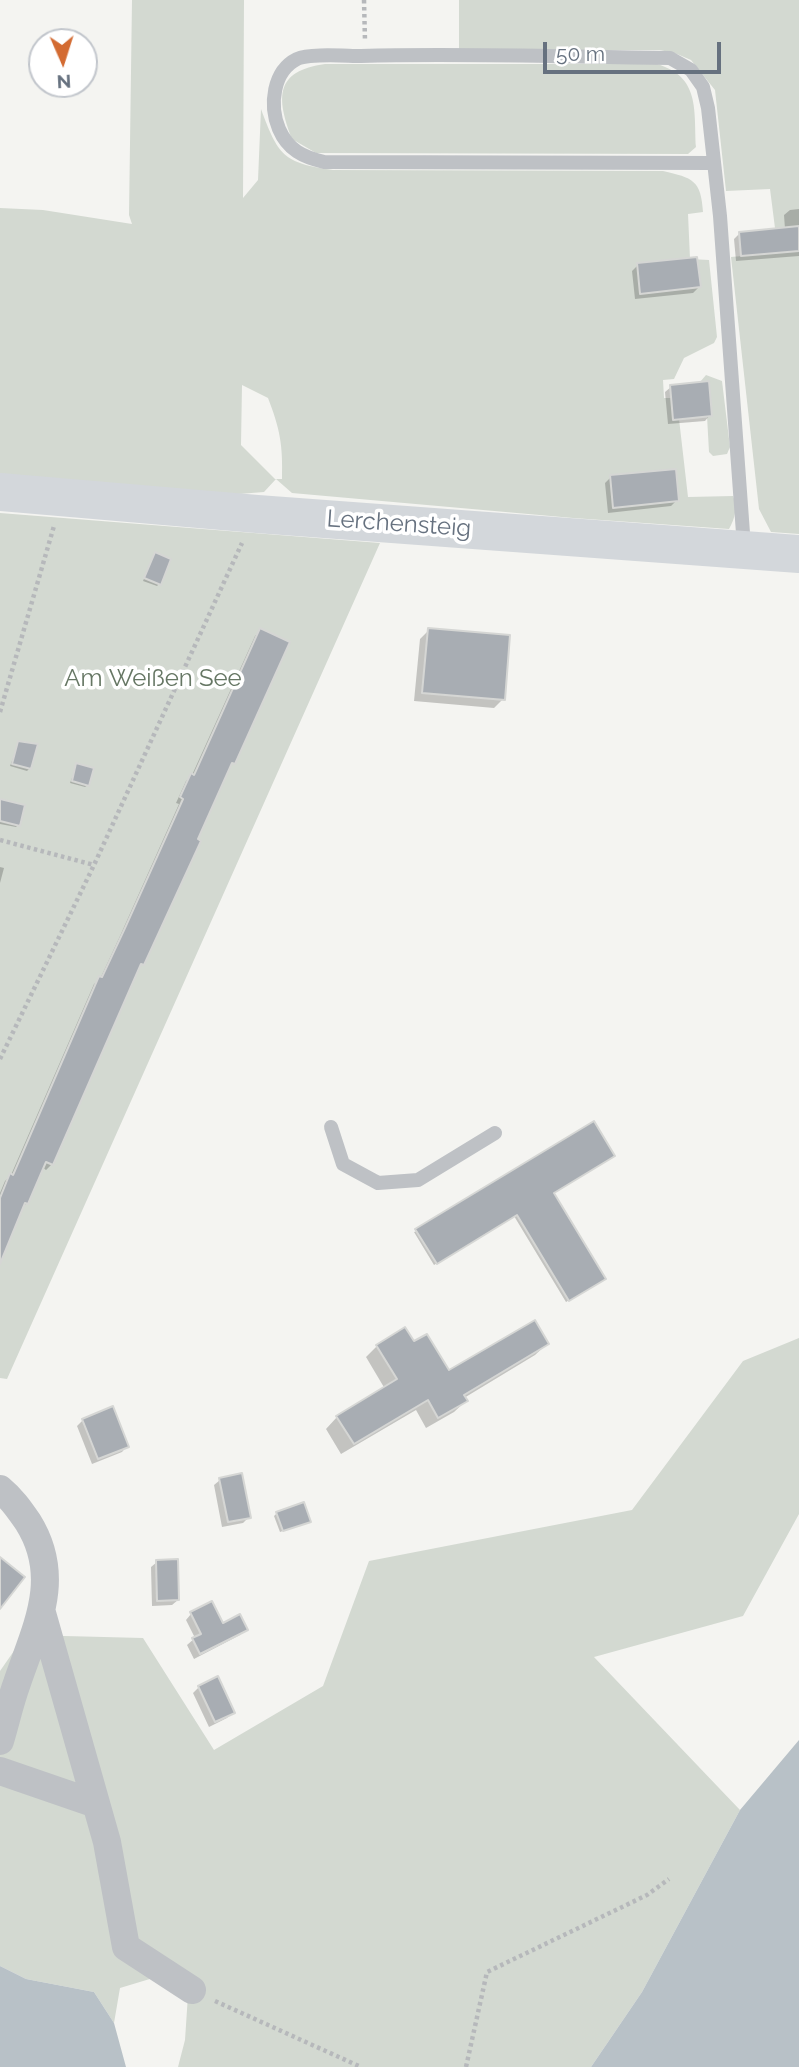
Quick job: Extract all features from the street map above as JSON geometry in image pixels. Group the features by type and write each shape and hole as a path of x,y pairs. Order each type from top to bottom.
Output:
{"street":[{"name":"Lerchensteig","path":"0,492 799,554"},
{"path":"0,1489 13,1500 39,1540 45,1568 42,1613 16,1685 0,1741"},
{"path":"42,1613 107,1842 125,1947 192,1990"},
{"path":"0,1771 96,1804"}],"lane":[{"path":"714,163 324,162 303,156 289,144 279,130 274,109 276,84 283,68 300,57 670,58 691,70 703,87 714,163 744,550"},
{"path":"331,1127 343,1164 378,1183 418,1180 495,1133"}],"path":[{"path":"364,0 365,56"},
{"path":"0,1059 94,865 244,539 247,513"},
{"path":"0,712 54,526"},
{"path":"0,840 94,865"},
{"path":"466,2067 487,1972 647,1895 669,1879"},
{"path":"192,1990 361,2067"}],"green space":[{"path":"132,0 244,0 243,198 258,180 261,109 272,137 285,154 303,164 333,170 663,171 694,182 700,193 703,212 688,214 690,259 709,260 717,337 714,343 684,358 674,379 663,380 664,398 671,398 679,419 688,497 733,496 736,508 729,529 292,493 276,479 264,492 214,496 0,483 0,208 43,210 132,224 129,215","holes":["242,385 268,398 272,409 282,456 282,479 275,479 241,445"]},
{"path":"459,0 799,0 799,534 771,532 759,509 731,257 784,252 775,228 770,189 726,191 715,90 691,60 660,50 459,50"},
{"path":"325,64 657,64 681,77 688,86 694,107 696,147 688,154 316,153 292,139 282,99 288,80 296,73"},
{"path":"706,375 722,381 730,447 727,454 713,456 709,452 707,416 712,415 709,382 700,382"},
{"name":"Am Weißen See","path":"0,513 380,543 7,1379 0,1378"},
{"path":"799,1338 799,1514 743,1616 594,1657 740,1810 642,1992 591,2067 178,2067 185,2040 188,1995 163,1975 120,1988 114,2023 94,1992 26,1979 0,1966 0,1671 25,1635 143,1638 214,1750 323,1686 369,1561 632,1510 743,1361"}],"shaded area":[{"path":"799,1740 799,2067 591,2067 642,1992 740,1810"},
{"path":"0,1966 26,1979 94,1992 114,2023 126,2067 0,2067"}],"building":[{"path":"799,226 799,251 741,256 739,232"},
{"path":"697,257 701,287 640,294 637,263"},
{"path":"709,381 712,416 673,420 670,385"},
{"path":"676,469 679,501 613,508 610,475"},
{"path":"155,552 171,559 161,585 144,578"},
{"path":"260,628 290,642 235,764 232,763 198,839 201,841 144,965 141,964 53,1165 46,1162 28,1204 25,1203 0,1264 0,1198 10,1173 13,1175 99,976 102,977 125,928 183,799 180,797 191,773 194,775"},
{"path":"428,628 510,635 505,700 422,693"},
{"path":"18,741 38,744 31,769 12,764"},
{"path":"76,763 94,768 89,786 72,781"},
{"path":"0,799 25,805 20,826 0,821"},
{"path":"594,1121 615,1156 554,1193 606,1279 569,1301 517,1215 437,1264 415,1229"},
{"path":"535,1320 549,1344 464,1395 468,1401 438,1418 428,1400 354,1444 336,1416 397,1379 376,1345 405,1327 414,1341 427,1334 449,1370"},
{"path":"113,1406 129,1447 98,1459 82,1419"},
{"path":"242,1473 251,1518 228,1522 219,1478"},
{"path":"304,1502 311,1522 283,1531 276,1512"},
{"path":"0,1557 25,1577 0,1609"},
{"path":"178,1559 179,1600 157,1601 156,1560"},
{"path":"212,1601 223,1623 240,1614 248,1630 200,1654 192,1638 201,1634 190,1612"},
{"path":"218,1676 235,1713 215,1722 198,1686"}]}
